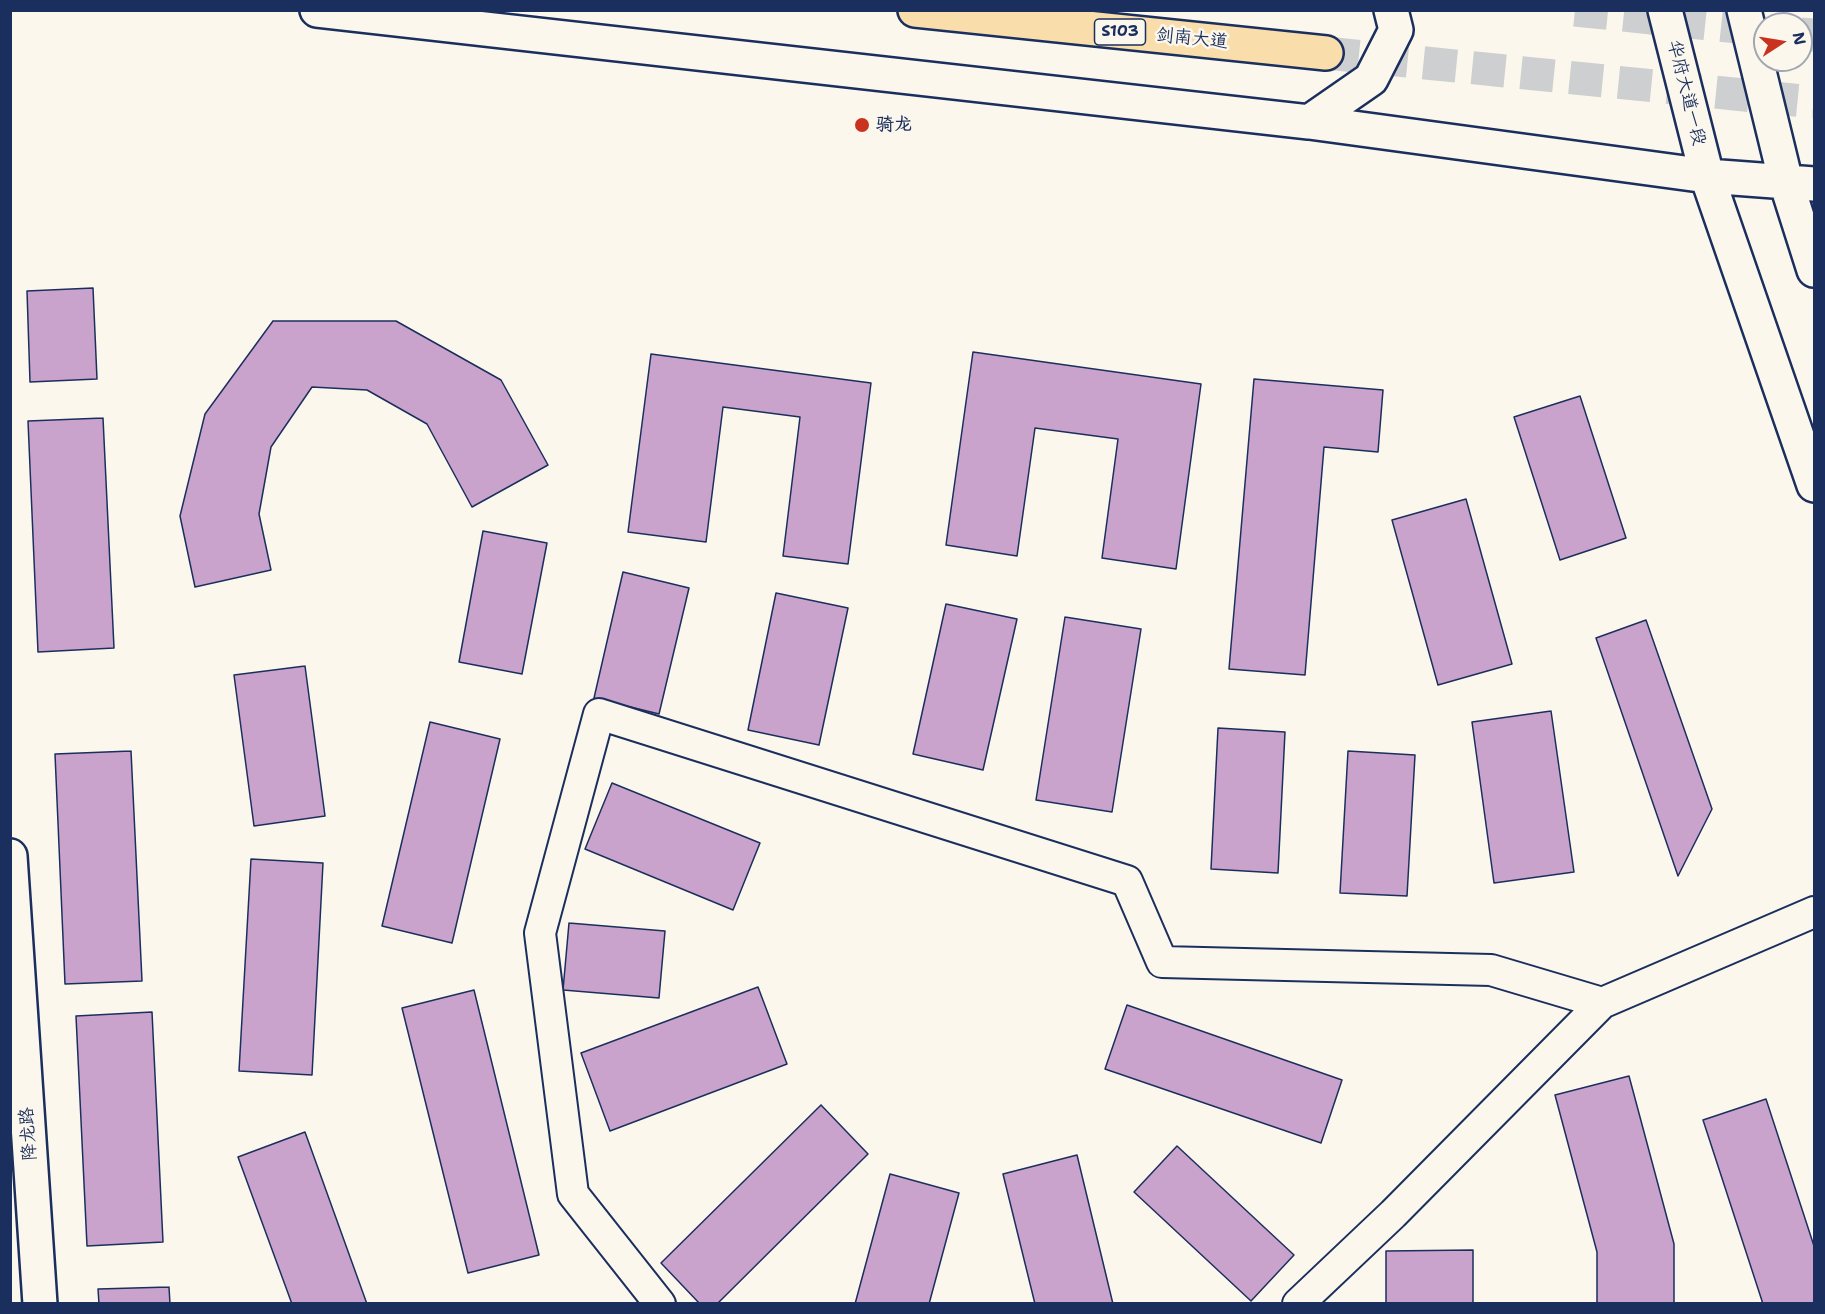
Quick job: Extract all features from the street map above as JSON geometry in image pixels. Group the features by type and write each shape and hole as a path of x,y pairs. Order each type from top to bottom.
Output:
{"highway":[{"name":"剑南大道","path":"915,10 1326,52"}],"main road":[{"path":"317,10 1309,122 1707,176 1800,183"},
{"path":"1309,122 1371,79 1396,30 1391,10"},
{"name":"华府大道一段","path":"1665,10 1707,176 1815,485"},
{"path":"1744,10 1800,183 1815,270"},
{"name":"降龙路","path":"10,856 40,1304"}],"street":[{"path":"660,1304 573,1194 540,933 599,714 1127,881 1162,962 1491,970 1602,1003"},
{"path":"1298,1304 1392,1214 1602,1003 1815,912"}],"building":[{"path":"93,288 97,379 30,382 27,291"},
{"path":"273,321 396,321 501,380 548,465 472,507 427,424 367,390 312,387 271,447 259,514 271,570 195,587 180,516 205,414"},
{"path":"973,352 1201,384 1176,569 1102,558 1118,439 1035,428 1017,556 946,545"},
{"path":"651,354 871,383 848,564 783,556 800,417 723,407 706,542 628,532"},
{"path":"1254,379 1383,390 1378,452 1324,447 1305,675 1229,669"},
{"path":"1580,396 1626,538 1560,560 1514,417"},
{"path":"103,418 114,648 38,652 28,421"},
{"path":"1466,499 1512,664 1438,685 1392,520"},
{"path":"483,531 547,543 522,674 459,662"},
{"path":"623,572 689,588 659,714 594,698"},
{"path":"776,593 848,608 819,745 748,730"},
{"path":"946,604 1017,619 983,770 913,754"},
{"path":"1065,617 1141,629 1112,812 1036,800"},
{"path":"1646,620 1712,809 1678,876 1596,638"},
{"path":"305,666 325,816 254,826 234,675"},
{"path":"1551,711 1574,872 1494,883 1472,722"},
{"path":"430,722 500,739 452,943 382,926"},
{"path":"1218,728 1285,732 1278,873 1211,869"},
{"path":"131,751 142,981 65,984 55,754"},
{"path":"1348,751 1415,755 1407,896 1340,893"},
{"path":"612,783 760,843 733,910 585,849"},
{"path":"251,859 323,863 312,1075 239,1071"},
{"path":"569,923 665,931 659,998 563,990"},
{"path":"758,987 787,1064 610,1131 581,1053"},
{"path":"474,990 539,1255 468,1273 402,1008"},
{"path":"1127,1005 1342,1080 1321,1143 1105,1069"},
{"path":"152,1012 163,1242 87,1246 76,1016"},
{"path":"1629,1076 1674,1244 1674,1304 1597,1304 1597,1252 1555,1095"},
{"path":"1766,1099 1814,1246 1814,1304 1763,1304 1703,1120"},
{"path":"821,1105 868,1154 717,1304 700,1304 661,1263"},
{"path":"305,1132 367,1304 292,1304 238,1157"},
{"path":"1177,1146 1294,1255 1251,1301 1134,1192"},
{"path":"1077,1155 1113,1304 1035,1304 1003,1174"},
{"path":"890,1174 959,1193 929,1304 855,1304"},
{"path":"1473,1250 1473,1304 1386,1304 1386,1251"},
{"path":"169,1287 170,1304 99,1304 98,1289"}],"tunnel":[{"path":"1575,10 1753,29"},
{"path":"1326,53 1814,102"}],"place":[{"name":"骑龙","path":"862,125"}]}
